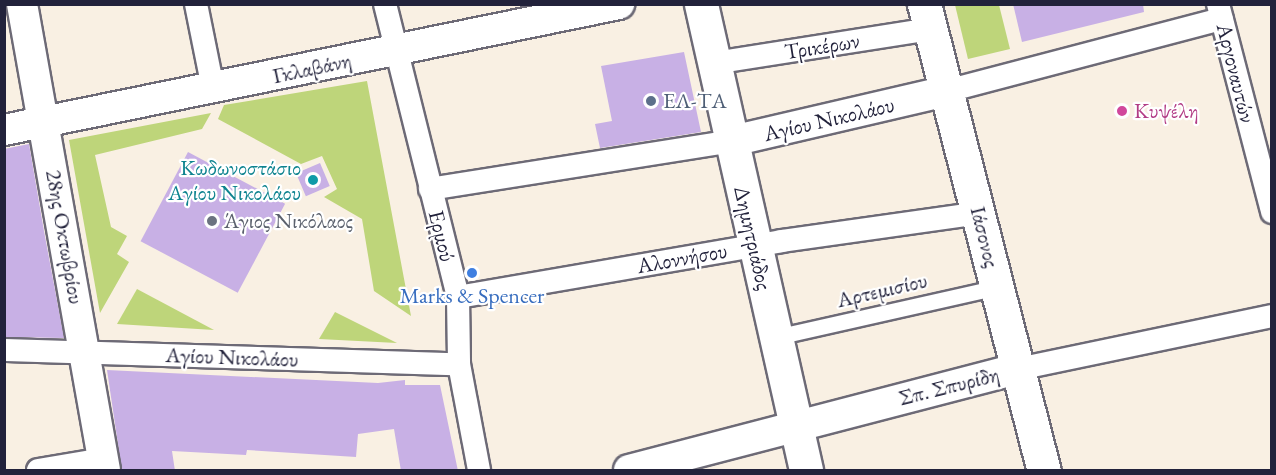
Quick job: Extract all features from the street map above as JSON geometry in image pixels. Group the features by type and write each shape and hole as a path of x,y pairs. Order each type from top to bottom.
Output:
{"main road":[{"name":"Δημητριάδος","path":"701,4 806,471"},
{"name":"Ιάσονος","path":"928,17 1044,471"}],"street":[{"name":"28ης Οκτωβρίου","path":"22,4 104,465"},
{"path":"196,4 213,88"},
{"name":"Ερμού","path":"385,4 458,297 459,364 479,471"},
{"name":"Γκλαβάνη","path":"4,130 619,4"},
{"name":"Αγίου Νικολάου","path":"430,189 732,141 947,91 1220,12"},
{"name":"Αργοναυτών","path":"1220,12 1272,212"},
{"name":"Τρικέρων","path":"714,63 928,17"},
{"name":"Αλοννήσου","path":"458,297 755,245 979,213"},
{"name":"Σπ. Σπυρίδη","path":"629,471 796,425 1018,369 1272,316"},
{"name":"Αγίου Νικολάου","path":"4,350 459,364"},
{"path":"38,471 104,465"}],"lane":[{"name":"Αρτεμισίου","path":"776,337 997,287"}],"green space":[{"path":"955,5 999,5 1010,49 968,59"},
{"path":"367,81 411,316 374,291 362,219 324,197 337,189 322,156 301,164 218,119 224,105"},
{"path":"211,113 202,129 95,155 111,227 127,236 117,254 129,262 100,313 69,140"},
{"path":"137,289 214,330 117,324"},
{"path":"335,312 397,343 319,339"}],"building":[{"path":"1013,4 1143,4 1144,12 1022,42"},
{"name":"ΕΛ-ΤΑ","path":"684,52 701,132 600,148 595,124 612,121 601,66"},
{"path":"29,144 64,338 4,337 4,149"},
{"name":"Άγιος Νικόλαος","path":"188,152 285,204 238,293 141,241"},
{"name":"Κωδωνοστάσιο Αγίου Νικολάου","path":"320,163 330,186 306,196 296,173"},
{"path":"107,370 378,383 405,380 405,385 440,385 458,471 401,471 394,429 358,434 356,457 247,450 246,455 172,451 175,471 122,471"}],"place":[{"name":"ΕΛ-ΤΑ","path":"651,101"},
{"name":"Κυψέλη","path":"1122,111"},
{"name":"Κωδωνοστάσιο Αγίου Νικολάου","path":"313,180"},
{"name":"Άγιος Νικόλαος","path":"212,221"},
{"name":"Marks & Spencer","path":"472,273"}]}
